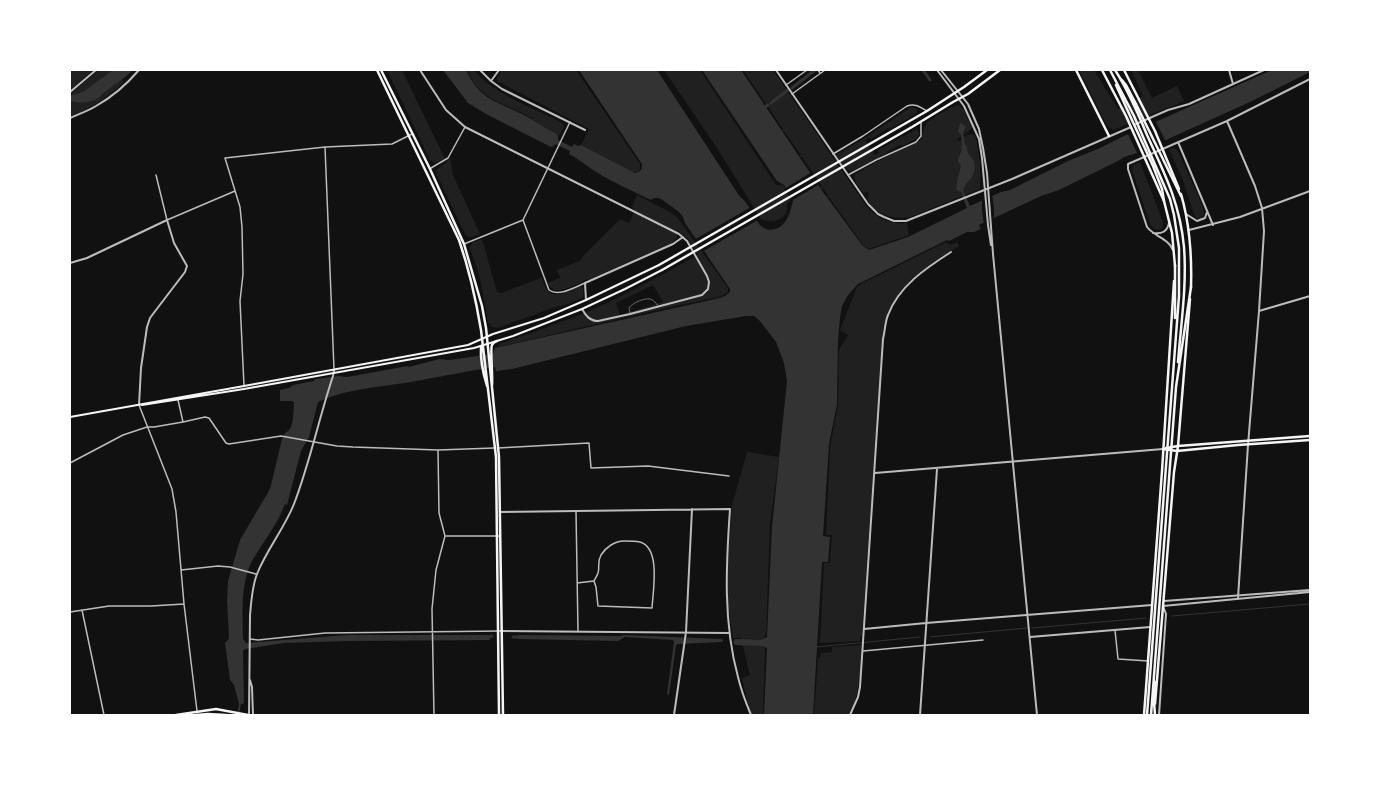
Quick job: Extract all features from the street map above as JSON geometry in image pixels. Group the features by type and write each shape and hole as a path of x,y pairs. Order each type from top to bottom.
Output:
{"main road":[{"path":"377,70 459,240 478,309 482,346 486,355 499,448 499,536"},
{"path":"381,70 430,169 464,244 482,306 487,344 486,355 496,457 499,536 499,715"},
{"path":"70,417 334,371 468,345 486,337 544,318 586,300 659,265 870,145 927,111 988,70"},
{"path":"178,399 244,386 482,346 582,309 625,290 662,270 921,122 962,97 1000,70"},
{"path":"1076,70 1109,136"},
{"path":"1102,70 1126,116 1160,189"},
{"path":"1110,70 1118,91 1153,166 1170,219 1175,265 1176,336"},
{"path":"1115,70 1126,85 1181,196"},
{"path":"1124,70 1143,106 1171,169 1181,196 1190,230 1192,265 1178,446 1174,472 1154,715"},
{"path":"1117,73 1170,185 1179,214 1185,266 1158,627 1154,715"},
{"path":"1112,75 1134,116 1165,187 1174,215 1179,248 1179,296 1145,715"},
{"path":"1145,715 1175,265"},
{"path":"1176,386 1191,287"},
{"path":"486,355 497,341"},
{"path":"1163,449 1178,446 1310,436"},
{"path":"1163,449 1177,451 1310,440"},
{"path":"500,631 503,715"},
{"path":"176,715 216,709 249,715"},
{"path":"196,715 226,715"}],"street":[{"path":"70,92 96,70"},
{"path":"70,118 97,106 121,88 139,70"},
{"path":"420,70 446,110 465,126 674,230 683,237 696,256 709,282 708,290 700,296 598,321 593,321 582,309"},
{"path":"480,70 502,89 585,130"},
{"path":"491,81 499,70"},
{"path":"776,70 868,204 878,214 894,221 906,221 1012,179 1168,110 1188,104 1264,70"},
{"path":"786,85 807,70"},
{"path":"792,94 825,70"},
{"path":"937,70 962,97 973,114 979,129 987,173 993,254 1037,715"},
{"path":"941,70 956,92 979,139 988,225 993,254"},
{"path":"1229,70 1233,84"},
{"path":"1174,253 1167,241 1152,232 1148,227 1128,167 1130,163 1227,121 1309,79"},
{"path":"833,154 907,106 917,106 927,111"},
{"path":"1227,121 1255,186 1262,208 1264,230 1238,597"},
{"path":"464,244 523,220 570,122"},
{"path":"848,175 876,160 916,142 921,136 921,122"},
{"path":"430,169 448,158 465,126"},
{"path":"244,386 240,301 243,274 242,227 240,207 226,158 325,147 392,144 412,134"},
{"path":"1178,142 1213,225"},
{"path":"249,715 251,600 257,574 289,514 334,376 325,147"},
{"path":"156,174 174,243 186,266 185,272 150,318 147,327 141,368 139,406 172,490 176,512 184,604 197,711"},
{"path":"70,263 87,258 167,220 235,191"},
{"path":"1190,230 1240,217 1310,191"},
{"path":"1186,214 1197,221 1205,218 1208,211"},
{"path":"1152,232 1162,233 1169,226 1170,219"},
{"path":"523,220 549,290 552,292 560,292 585,283 673,244 683,237"},
{"path":"850,715 859,692 863,650 883,339 888,315 899,296 919,274 951,252"},
{"path":"585,283 586,300"},
{"path":"1259,311 1310,296"},
{"path":"178,399 183,422"},
{"path":"70,463 123,435 147,427 205,417 209,418 226,443 229,444 281,436 353,447 438,450 589,443 591,468 648,466 729,476"},
{"path":"875,473 1163,449"},
{"path":"434,715 432,609 436,570 445,536 439,513 438,450"},
{"path":"920,715 937,468"},
{"path":"674,715 686,632 692,509"},
{"path":"500,512 730,509 726,595 729,633 738,678 751,715"},
{"path":"576,511 578,631"},
{"path":"445,536 499,536"},
{"path":"621,541 641,543 649,549 655,566 652,608 598,606 594,581 598,572 598,563 607,547 621,541"},
{"path":"181,570 218,566 230,567 257,574"},
{"path":"577,583 594,581"},
{"path":"1163,601 1310,591"},
{"path":"1159,715 1166,614 1163,606 1238,597"},
{"path":"70,612 109,606 184,604"},
{"path":"864,629 1153,605"},
{"path":"82,610 104,715"},
{"path":"1030,637 1151,627"},
{"path":"1115,630 1118,659 1148,661"},
{"path":"250,640 325,633 500,631 729,633"},
{"path":"863,650 984,640"},
{"path":"250,679 252,686 252,715"}],"lane":[{"path":"630,314 629,308 631,305 646,299 652,300 658,306"}],"shaded area":[{"path":"70,70 93,70 70,90"},
{"path":"99,70 114,70 124,82 99,102 70,116 70,94"},
{"path":"113,70 133,70 95,100 89,102 70,101 70,96 83,92"},
{"path":"387,70 402,70 445,159 435,163 430,160"},
{"path":"443,70 466,70 471,80 483,94 557,134 558,140 572,147 574,144 578,146 581,145 635,173 640,171 642,164 579,70 657,70 755,218 763,228 768,230 775,229 785,222 793,201 784,185 777,181 702,70 741,70 823,192 862,245 869,250 908,237 967,208 961,192 957,190 956,187 961,166 959,162 958,163 958,159 962,150 962,145 961,134 958,132 961,123 966,127 963,132 965,145 968,153 974,161 975,168 972,177 963,190 970,206 1001,192 1010,190 1068,161 1272,70 1310,70 1310,72 1250,102 1137,153 1124,157 1059,190 1041,196 979,225 981,229 974,232 967,232 949,241 947,240 858,284 848,295 842,306 840,318 838,339 837,404 829,444 823,536 830,537 828,562 822,562 813,715 764,715 767,648 762,646 735,645 733,642 735,639 760,640 767,637 772,527 787,381 784,363 776,342 760,321 754,316 746,316 686,326 512,369 496,371 495,367 363,389 340,394 318,402 309,437 301,451 287,505 285,504 278,520 247,572 243,601 243,639 246,643 348,635 489,635 490,640 284,643 245,649 243,651 244,702 241,704 239,715 237,715 239,704 234,685 230,680 225,643 229,637 227,601 228,581 240,540 270,489 282,439 292,424 294,402 280,401 280,390 289,388 293,385 314,381 315,379 339,376 347,377 409,367 439,359 449,360 493,354 495,348 720,298 730,292 730,289 679,212 659,198 654,198 651,200 604,177 569,154 570,151 555,144 551,147 486,114 468,103"},
{"path":"467,70 474,70 493,87 504,94 562,123 564,127 559,136 526,115 497,101 483,92 477,86"},
{"path":"502,70 576,70 640,164 640,169 638,172 632,172 581,145 589,129 499,82 497,78"},
{"path":"664,70 700,70 776,185 783,185 791,199 787,204 787,209 783,217 775,221 766,221 761,219 717,148"},
{"path":"743,70 773,70 867,207 880,218 890,222 907,223 909,235 869,249 863,245 829,197 827,199 824,198 828,195 823,188 819,191 822,186 802,157 797,158 801,155 784,131 779,134 783,129"},
{"path":"1079,70 1094,70 1118,109 1143,96 1131,70 1138,70 1152,98 1177,86 1184,101 1113,130 1107,126"},
{"path":"957,105 962,107 972,127 957,140 960,141 968,135 974,135 976,138 980,163 980,189 910,217 897,218 878,211 869,202 867,196 869,195 868,192 863,193 857,184 855,174 874,163 918,142 922,137 925,126 928,122"},
{"path":"911,107 917,109 917,113 890,129 888,128 871,139 870,137 865,140 875,155 879,153 878,150 917,129 919,134 916,139 888,151 887,153 854,170 851,171 844,167 837,156 838,154 862,140"},
{"path":"1174,148 1178,151 1203,207 1204,214 1201,218 1196,218 1194,214 1183,181 1169,149"},
{"path":"450,158 453,175 480,234 468,237 465,234 436,173 437,169 446,163"},
{"path":"1140,162 1163,222 1163,227 1160,230 1154,229 1150,224 1133,173 1133,165"},
{"path":"637,195 677,217 728,288 728,292 720,297 498,347 499,344 577,316 608,302 698,255 687,238 677,230 677,238 672,243 563,290 554,290 550,287 548,283 560,278 557,270 580,261 583,256 620,219 629,223 635,210 632,207","holes":["653,285 663,302 620,315 616,303"]},
{"path":"482,239 497,292 501,293 541,277 547,290 551,293 560,294 581,286 583,288 583,297 568,304 552,308 498,328 492,327 488,322 480,278 470,248 472,243"},
{"path":"946,242 950,245 957,242 959,246 922,271 902,291 894,302 883,330 862,636 860,636 860,641 820,643 824,563 830,563 832,535 826,535 830,447 838,405 839,350 848,335 840,330 857,287"},
{"path":"747,452 779,457 770,524 766,634 761,639 761,645 765,649 763,715 751,715 742,678 750,675 741,638 733,638 726,590 732,505"},
{"path":"518,635 624,635 722,639 723,641 676,645 669,695 667,694 674,642 673,640 625,637 618,641 518,639"},
{"path":"860,645 858,690 849,714 814,715 818,658 820,658 821,653 832,652 832,647"}],"pier":[{"path":"1155,120 1166,142 1138,155 1127,132"},
{"path":"812,172 820,184 791,201 784,189"},
{"path":"992,194 994,221 984,225 982,198"},
{"path":"751,207 758,220 702,252 694,240"}],"waterway":[{"path":"792,88 815,70"},
{"path":"923,70 930,80"},
{"path":"771,103 788,90"},
{"path":"1172,616 1310,604"},
{"path":"1032,628 1146,618"},
{"path":"930,637 1027,628"},
{"path":"513,637 518,637"},
{"path":"816,647 920,637"}]}
